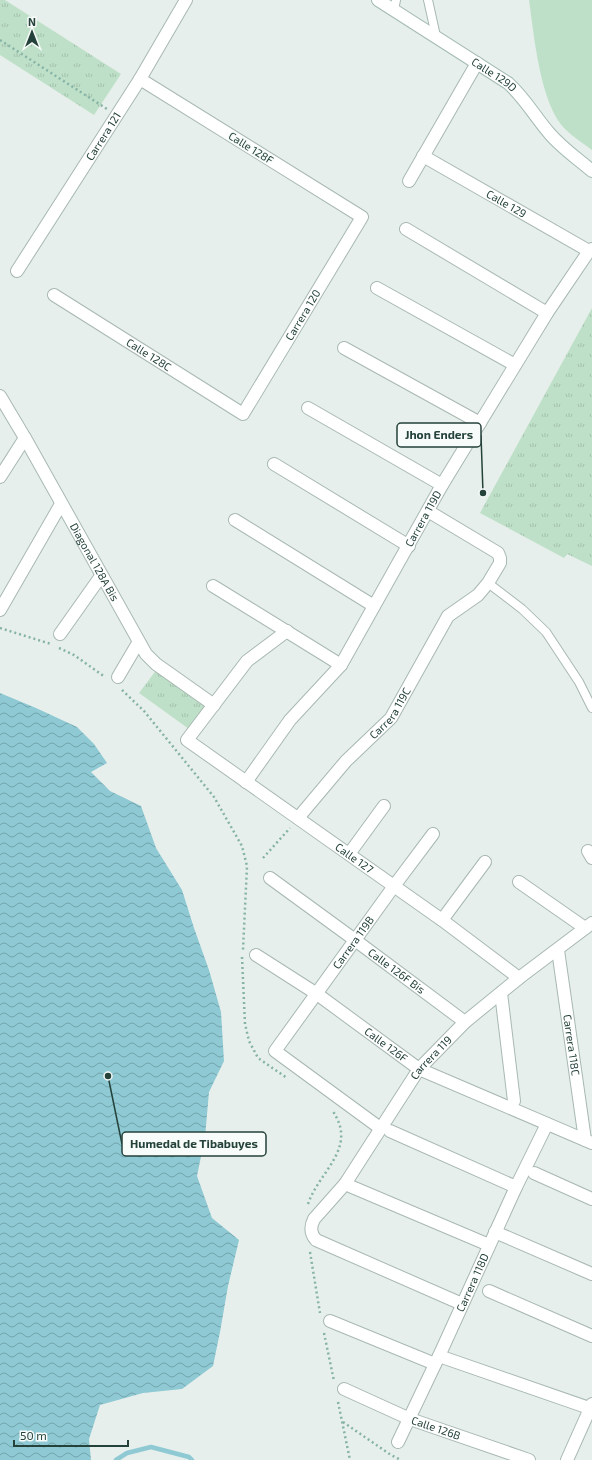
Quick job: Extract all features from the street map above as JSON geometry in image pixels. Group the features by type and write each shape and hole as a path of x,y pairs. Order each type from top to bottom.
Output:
{"street":[{"name":"Carrera 121","path":"17,271 140,79 186,0"},
{"name":"Calle 129D","path":"378,0 395,5 436,36 514,88 521,95 549,133 592,171"},
{"path":"409,181 476,63"},
{"name":"Calle 128F","path":"140,79 362,217"},
{"name":"Calle 129","path":"423,156 591,250"},
{"name":"Carrera 120","path":"243,414 362,217"},
{"path":"406,229 547,313"},
{"name":"Carrera 119D","path":"246,782 290,720 341,665 442,485 547,313 591,250"},
{"path":"377,288 515,365"},
{"name":"Calle 128C","path":"54,295 243,414"},
{"path":"344,348 480,423"},
{"name":"Diagonal 128A Bis","path":"0,396 25,438 138,643 156,664 214,705"},
{"path":"308,408 442,485"},
{"path":"0,477 25,438"},
{"path":"274,464 408,546"},
{"path":"0,610 61,504"},
{"name":"Carrera 119C","path":"298,818 346,761 391,718 448,616 478,595 488,583 500,563 498,553 428,511"},
{"path":"235,520 374,606"},
{"path":"60,634 101,576"},
{"path":"213,586 341,665"},
{"path":"214,705 247,661 287,631"},
{"path":"115,681 138,643"},
{"name":"Calle 127","path":"214,705 187,740 442,920 519,978"},
{"path":"349,854 384,806"},
{"name":"Carrera 119B","path":"385,1130 275,1051 432,834"},
{"path":"442,920 485,862"},
{"name":"Calle 126F Bis","path":"270,878 465,1022"},
{"path":"519,882 588,926"},
{"name":"Carrera 119","path":"462,1304 316,1240 312,1236 311,1224 385,1130 419,1069 465,1022 519,978 588,926"},
{"name":"Carrera 118C","path":"558,950 589,1142"},
{"name":"Calle 126F","path":"256,955 317,994 419,1069 589,1142"},
{"path":"501,993 514,1101"},
{"name":"Carrera 118D","path":"398,1442 410,1419 516,1187 547,1124"},
{"path":"385,1130 516,1187"},
{"path":"534,1173 592,1199"},
{"path":"344,1184 489,1245"},
{"path":"495,1232 592,1274"},
{"path":"489,1291 592,1336"},
{"path":"327,1324 591,1408 567,1460"},
{"name":"Calle 126B","path":"340,1388 410,1419 529,1460"}],"lane":[{"path":"428,0 436,36"},
{"path":"488,583 522,609 546,632 579,682 592,708"}],"path":[{"path":"0,40 117,115"},
{"path":"0,628 54,645 74,655 115,681 144,711 214,797 242,846 247,866 242,965 245,1024 249,1041 258,1058 289,1080"},
{"path":"263,858 298,818"},
{"path":"306,1209 311,1195 332,1163 341,1140 340,1124 332,1111 326,1106"},
{"path":"309,1245 320,1313"},
{"path":"327,1324 340,1388"},
{"path":"338,1400 350,1460"},
{"path":"342,1422 391,1455 401,1460"}],"green space":[{"path":"0,0 5,0 121,74 94,115 0,55"},
{"path":"529,0 592,0 592,150 565,129 556,118 544,86 536,50"},
{"path":"592,308 592,566 567,554 564,558 480,513"},
{"path":"157,669 207,705 189,729 139,693"}],"water":[{"path":"0,693 77,727 94,744 107,763 91,772 110,791 141,806 156,848 182,890 209,970 221,1012 224,1061 209,1092 205,1137 197,1176 212,1218 239,1240 228,1286 213,1366 182,1389 143,1393 100,1405 89,1439 91,1460 0,1460"}],"waterway":[{"path":"116,1460 127,1453 151,1447 189,1457 192,1460"}],"place":[{"name":"Jhon Enders","path":"483,493"},
{"name":"Humedal de Tibabuyes","path":"108,1076"}]}
